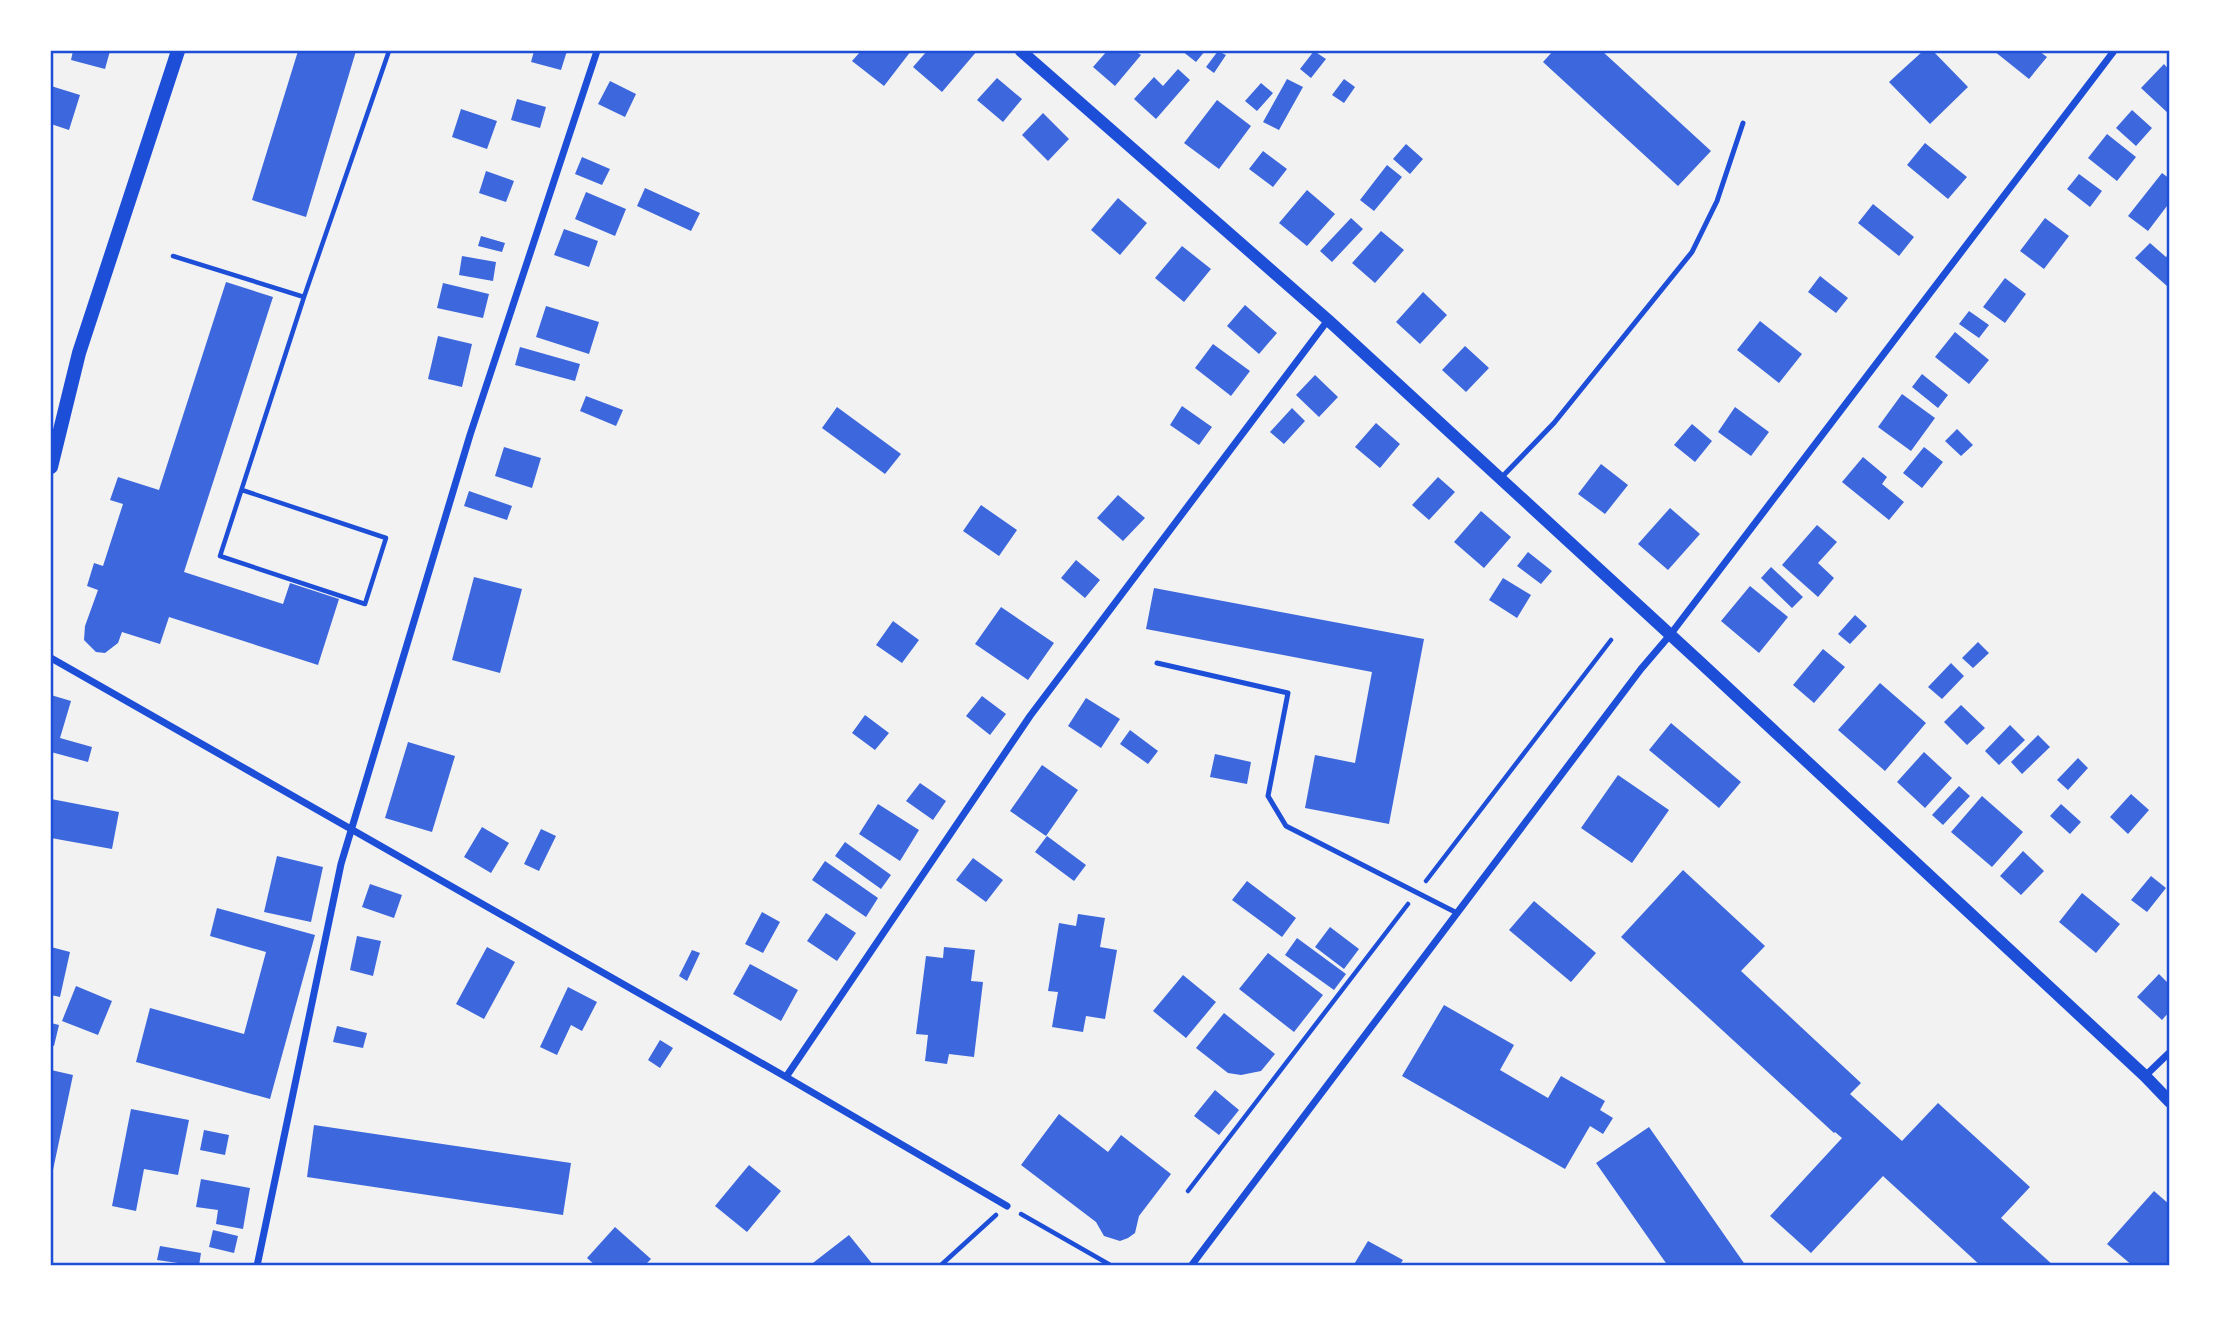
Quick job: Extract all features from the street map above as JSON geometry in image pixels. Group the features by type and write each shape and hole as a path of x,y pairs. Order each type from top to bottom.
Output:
{"main road":[{"path":"51,467 79,352 178,51"}],"street":[{"path":"257,1266 341,864 470,435 597,51"},
{"path":"1021,51 1328,320 2170,1102"},
{"path":"1192,1266 1641,669 1670,635 2114,51"},
{"path":"786,1077 1030,716 1328,320"},
{"path":"51,658 1007,1206"},
{"path":"2145,1076 2170,1052"}],"lane":[{"path":"1500,479 1554,423 1692,252 1717,201 1743,123"},
{"path":"1157,663 1289,693 1268,796 1286,825 1457,913"}],"path":[{"path":"242,490 386,538 365,604 220,556 304,297 389,51"},
{"path":"173,256 304,297"},
{"path":"1425,882 1611,640"},
{"path":"1188,1191 1416,893"},
{"path":"940,1266 1007,1206 1112,1266"}],"building":[{"path":"73,51 110,51 105,69 71,60"},
{"path":"298,51 356,51 306,217 252,200"},
{"path":"534,51 567,51 561,70 531,62"},
{"path":"861,51 911,51 884,86 852,61"},
{"path":"927,51 977,51 942,92 913,67"},
{"path":"1107,51 1135,51 1141,55 1115,86 1093,67"},
{"path":"1182,51 1205,51 1196,62"},
{"path":"1218,51 1226,55 1214,73 1206,67"},
{"path":"1314,51 1326,59 1311,78 1300,69"},
{"path":"1553,51 1602,51 1711,151 1678,186 1543,62"},
{"path":"1923,51 1933,51 1968,87 1930,124 1889,82"},
{"path":"1994,51 2039,51 2047,57 2029,79"},
{"path":"2164,64 2170,71 2170,115 2141,88"},
{"path":"1178,69 1190,80 1156,119 1134,99 1154,77 1163,86"},
{"path":"997,78 1022,99 1003,122 977,100"},
{"path":"1287,79 1303,87 1279,130 1263,122"},
{"path":"1344,79 1355,87 1344,103 1332,95"},
{"path":"610,81 636,94 625,117 598,104"},
{"path":"1261,83 1273,93 1257,111 1245,101"},
{"path":"51,86 80,95 69,130 51,124"},
{"path":"517,99 546,107 540,128 511,120"},
{"path":"1217,100 1251,126 1219,169 1184,143"},
{"path":"461,109 497,121 487,149 452,137"},
{"path":"2132,110 2152,128 2136,146 2116,128"},
{"path":"1043,113 1069,139 1048,161 1022,135"},
{"path":"2107,134 2136,157 2117,181 2088,158"},
{"path":"1925,143 1967,177 1948,199 1907,165"},
{"path":"1406,144 1423,159 1410,174 1393,159"},
{"path":"1263,151 1287,169 1273,187 1249,169"},
{"path":"582,157 610,169 602,185 575,174"},
{"path":"1387,165 1402,177 1374,211 1360,200"},
{"path":"486,171 514,181 506,202 479,193"},
{"path":"2162,173 2170,179 2170,202 2148,231 2128,216"},
{"path":"2079,174 2102,191 2090,207 2067,189"},
{"path":"645,188 700,213 691,231 637,206"},
{"path":"1307,190 1335,214 1307,246 1279,223"},
{"path":"586,192 626,209 615,236 575,219"},
{"path":"1118,198 1147,223 1120,255 1091,230"},
{"path":"1873,204 1914,237 1899,256 1858,223"},
{"path":"1351,218 1363,229 1332,262 1320,251"},
{"path":"2045,218 2069,236 2044,269 2020,251"},
{"path":"564,229 598,241 589,267 554,255"},
{"path":"1381,231 1404,250 1375,283 1352,263"},
{"path":"481,236 505,243 502,252 478,246"},
{"path":"2150,243 2166,257 2170,253 2170,282 2167,286 2135,258"},
{"path":"1182,246 1211,269 1184,302 1155,278"},
{"path":"462,256 496,262 493,281 459,275"},
{"path":"1820,276 1848,298 1836,313 1808,292"},
{"path":"2005,278 2026,294 2005,323 1983,307"},
{"path":"226,282 273,297 184,572 283,604 290,583 339,599 318,665 169,617 160,644 122,632 118,643 105,653 96,652 84,640 85,626 98,590 87,586 94,563 103,566 123,504 110,500 118,477 159,490"},
{"path":"443,283 489,294 483,318 437,308"},
{"path":"1423,292 1447,315 1420,344 1396,322"},
{"path":"1245,305 1277,333 1259,354 1227,326"},
{"path":"546,306 599,322 589,354 536,337"},
{"path":"1969,311 1989,325 1979,338 1959,324"},
{"path":"1760,321 1802,354 1779,383 1737,350"},
{"path":"1955,332 1989,360 1969,384 1935,357"},
{"path":"438,336 472,344 462,387 428,379"},
{"path":"1213,344 1250,371 1231,396 1195,368"},
{"path":"1465,346 1489,368 1466,392 1442,370"},
{"path":"520,347 580,364 575,381 515,365"},
{"path":"1922,374 1948,395 1938,408 1912,387"},
{"path":"1315,375 1338,397 1319,417 1296,395"},
{"path":"1902,394 1935,418 1911,451 1878,427"},
{"path":"586,396 623,410 616,426 580,411"},
{"path":"1182,406 1212,427 1199,445 1170,425"},
{"path":"837,407 901,454 885,474 822,428"},
{"path":"1735,407 1769,432 1751,456 1718,432"},
{"path":"1292,408 1305,421 1284,444 1270,432"},
{"path":"1376,423 1400,444 1380,468 1355,447"},
{"path":"1692,424 1712,441 1695,462 1674,445"},
{"path":"1957,429 1973,445 1961,456 1945,441"},
{"path":"504,447 541,458 532,488 495,476"},
{"path":"1924,447 1943,462 1922,488 1903,473"},
{"path":"1863,457 1887,477 1882,484 1904,502 1889,520 1842,482"},
{"path":"1601,464 1628,485 1605,514 1578,494"},
{"path":"1438,477 1455,492 1429,520 1412,505"},
{"path":"469,491 512,506 507,520 464,506"},
{"path":"1118,495 1145,518 1123,541 1097,518"},
{"path":"981,505 1017,530 999,556 963,531"},
{"path":"1670,508 1700,534 1668,570 1638,544"},
{"path":"1481,511 1511,537 1484,568 1454,542"},
{"path":"1817,525 1837,542 1818,563 1834,578 1818,597 1782,565"},
{"path":"1528,552 1552,571 1541,584 1517,566"},
{"path":"1076,560 1100,580 1085,598 1061,578"},
{"path":"1771,567 1803,597 1792,608 1761,578"},
{"path":"474,577 522,589 500,673 452,660"},
{"path":"1503,578 1531,595 1517,618 1489,600"},
{"path":"1750,586 1788,617 1759,653 1721,621"},
{"path":"1154,588 1424,639 1389,824 1305,808 1315,755 1355,763 1372,672 1146,629"},
{"path":"1001,607 1054,643 1028,680 975,644"},
{"path":"1855,615 1867,626 1850,644 1838,634"},
{"path":"893,621 919,640 902,663 876,645"},
{"path":"1978,642 1989,653 1973,668 1962,658"},
{"path":"1823,649 1845,667 1814,703 1793,685"},
{"path":"1951,663 1964,676 1942,699 1928,687"},
{"path":"1880,683 1926,723 1885,771 1838,730"},
{"path":"51,695 71,701 60,738 92,747 88,762 51,752"},
{"path":"982,696 1006,714 990,735 966,716"},
{"path":"1086,698 1120,719 1101,748 1068,726"},
{"path":"1961,705 1985,728 1967,745 1944,722"},
{"path":"865,715 889,733 875,750 852,733"},
{"path":"1671,723 1741,782 1719,808 1649,750"},
{"path":"2010,725 2025,740 1999,765 1985,751"},
{"path":"1130,730 1158,751 1148,764 1120,744"},
{"path":"2038,735 2050,747 2022,774 2011,762"},
{"path":"408,742 455,756 432,832 385,818"},
{"path":"1924,752 1952,778 1925,808 1897,782"},
{"path":"1215,754 1251,762 1247,784 1210,777"},
{"path":"2078,758 2088,768 2068,790 2057,780"},
{"path":"1042,765 1078,790 1046,836 1010,811"},
{"path":"1618,775 1669,810 1632,863 1581,828"},
{"path":"920,783 946,801 933,820 906,801"},
{"path":"1959,786 1970,796 1943,825 1932,815"},
{"path":"2131,794 2149,810 2128,834 2110,817"},
{"path":"1982,796 2023,832 1992,867 1951,832"},
{"path":"51,799 119,812 112,849 51,838"},
{"path":"878,804 919,830 900,861 859,834"},
{"path":"2061,804 2081,822 2070,834 2050,816"},
{"path":"482,827 509,843 491,873 464,857"},
{"path":"541,829 556,836 539,871 524,864"},
{"path":"1047,836 1086,865 1074,881 1035,852"},
{"path":"845,842 891,875 881,889 835,856"},
{"path":"2023,851 2044,871 2021,895 2000,876"},
{"path":"277,856 323,867 311,922 264,912"},
{"path":"973,858 1003,880 986,902 956,880"},
{"path":"825,861 878,898 866,917 812,880"},
{"path":"1683,870 1765,946 1741,971 1861,1083 1850,1094 1902,1141 1938,1103 2030,1187 2001,1218 2054,1266 1981,1266 1883,1176 1811,1253 1770,1216 1842,1138 1621,937"},
{"path":"2151,876 2166,888 2147,912 2131,900"},
{"path":"1247,881 1296,918 1282,937 1232,900"},
{"path":"370,884 402,895 394,918 362,907"},
{"path":"2082,893 2120,924 2096,953 2059,922"},
{"path":"1534,901 1596,953 1571,982 1509,930"},
{"path":"217,908 315,935 270,1099 136,1062 150,1008 244,1034 266,952 210,936"},
{"path":"762,912 780,922 763,953 745,944"},
{"path":"826,913 856,933 837,961 807,941"},
{"path":"1078,914 1105,918 1100,947 1117,950 1105,1019 1086,1016 1083,1032 1052,1027 1058,992 1048,991 1059,923 1076,926"},
{"path":"1330,927 1359,949 1344,969 1315,947"},
{"path":"357,936 381,941 373,976 350,970"},
{"path":"1297,938 1346,974 1334,990 1285,955"},
{"path":"51,947 70,952 60,997 51,995"},
{"path":"487,947 515,962 484,1019 456,1004"},
{"path":"944,947 975,950 971,981 983,982 974,1057 949,1054 947,1064 925,1061 928,1035 916,1034 926,956 943,958"},
{"path":"692,950 700,953 687,981 679,976"},
{"path":"1268,953 1323,995 1294,1032 1239,989"},
{"path":"750,964 798,990 781,1021 733,994"},
{"path":"2159,974 2170,985 2170,1011 2162,1020 2137,997"},
{"path":"1183,975 1216,1002 1186,1038 1153,1011"},
{"path":"76,986 112,1001 98,1035 62,1021"},
{"path":"568,987 597,1002 582,1031 571,1025 557,1055 540,1047"},
{"path":"1444,1005 1514,1045 1500,1070 1548,1098 1561,1076 1605,1101 1600,1110 1613,1118 1603,1134 1590,1126 1565,1169 1402,1076"},
{"path":"1224,1013 1275,1054 1261,1071 1241,1075 1228,1073 1196,1048"},
{"path":"51,1023 59,1025 54,1046 51,1045"},
{"path":"337,1026 367,1033 363,1048 333,1042"},
{"path":"660,1040 673,1048 660,1068 648,1060"},
{"path":"51,1070 73,1075 53,1170 51,1169"},
{"path":"1215,1090 1239,1110 1219,1135 1194,1116"},
{"path":"131,1109 189,1120 178,1175 144,1169 136,1211 112,1206"},
{"path":"1059,1114 1108,1152 1121,1135 1171,1174 1139,1216 1135,1233 1128,1238 1120,1241 1104,1236 1096,1222 1021,1165"},
{"path":"314,1125 571,1163 563,1215 307,1177"},
{"path":"1649,1127 1746,1266 1668,1266 1596,1163"},
{"path":"204,1130 229,1135 225,1155 200,1150"},
{"path":"749,1165 781,1191 747,1232 715,1206"},
{"path":"201,1179 250,1188 243,1229 216,1224 218,1210 196,1207"},
{"path":"2154,1191 2170,1205 2170,1266 2133,1266 2107,1244"},
{"path":"615,1227 651,1259 644,1266 596,1266 587,1258"},
{"path":"213,1230 238,1236 234,1253 209,1247"},
{"path":"849,1235 874,1266 809,1266"},
{"path":"1368,1241 1403,1260 1399,1266 1353,1266"},
{"path":"160,1246 201,1253 199,1266 157,1260"}]}
